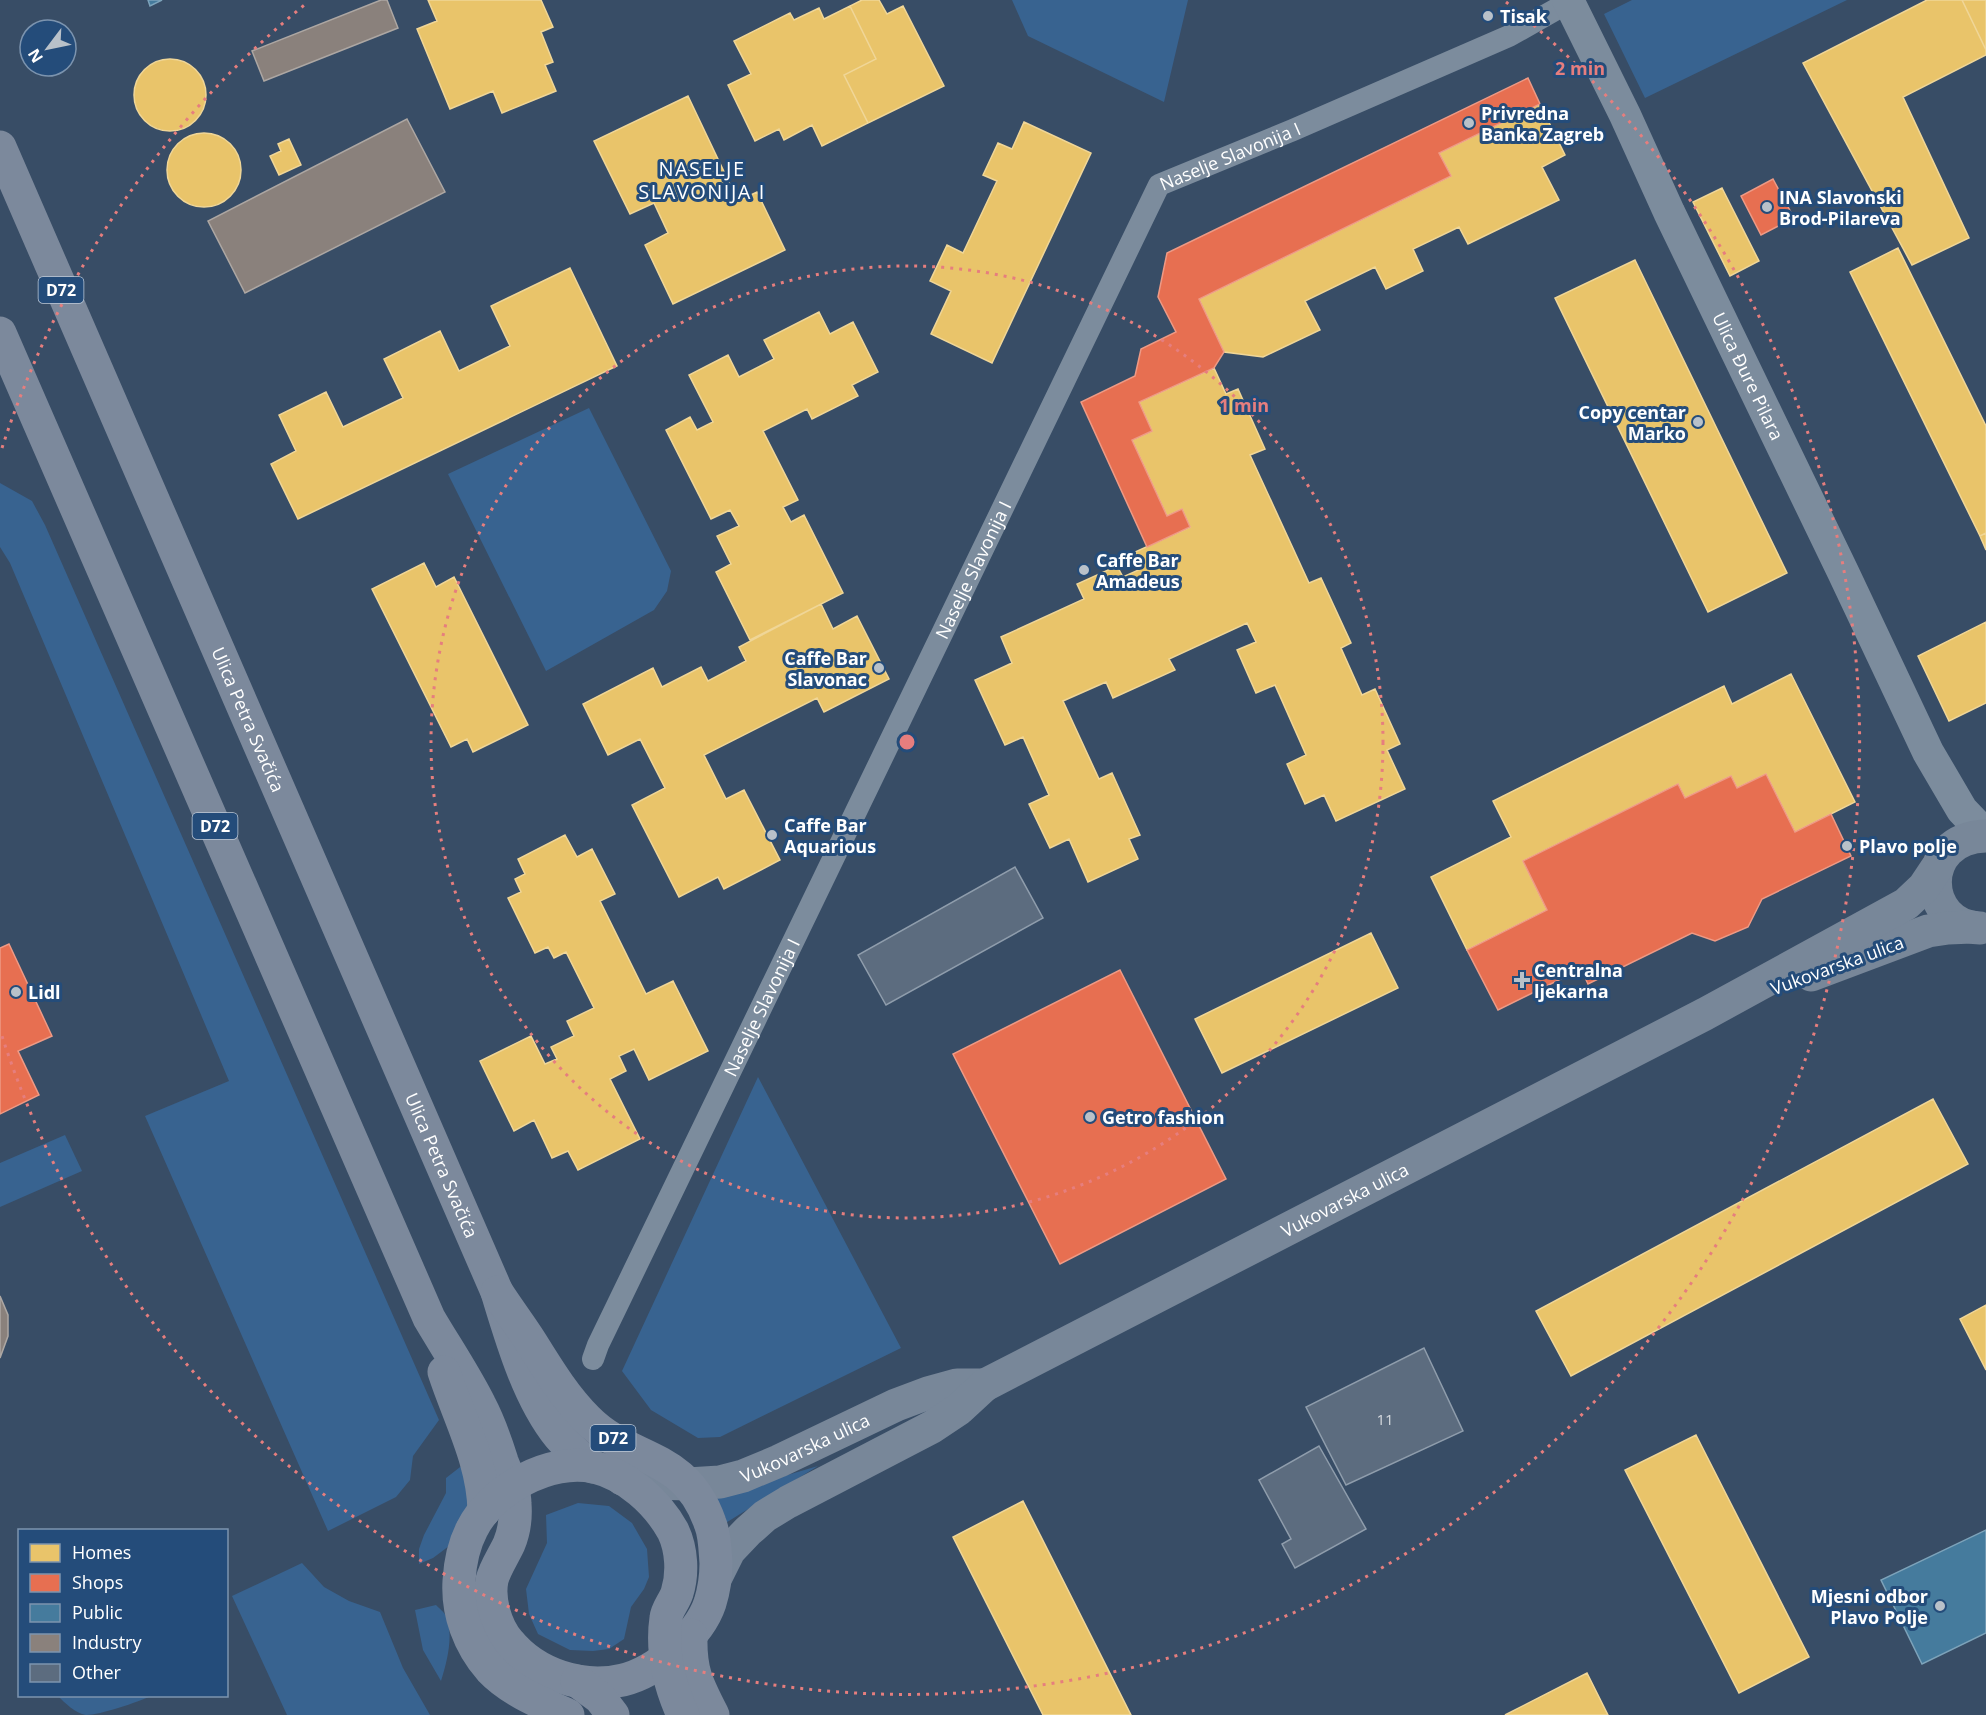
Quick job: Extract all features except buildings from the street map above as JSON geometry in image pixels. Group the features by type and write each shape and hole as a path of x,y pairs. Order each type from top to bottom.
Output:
{"main road":[{"name":"Ulica Petra Svačića","path":"0,147 497,1292"},
{"name":"D72","path":"0,333 429,1318 480,1405 512,1486 515,1520 511,1540 492,1580 492,1600 496,1618 507,1640 523,1657 559,1677 577,1682 604,1683 623,1680 646,1672 666,1659 691,1635 710,1605 716,1577 716,1550 711,1524 697,1496 672,1469 617,1442 590,1423 570,1402 497,1292"},
{"name":"Vukovarska ulica","path":"716,1577 729,1551 765,1516 932,1427 959,1408 985,1385 1705,1014 1906,904 1924,887 1951,847 1973,836 1986,836"},
{"path":"1940,862 1935,884 1938,899 1946,912 1958,922 1979,928"},
{"name":"Vukovarska ulica","path":"1705,1014 1928,931 1948,928 1979,928"},
{"name":"D72","path":"497,1292 523,1369 544,1414 559,1436 576,1454 643,1494 660,1511 674,1533 680,1554 681,1573 676,1594 666,1615 666,1659 669,1680 683,1715"},
{"name":"D72","path":"429,1318 453,1402 473,1447 482,1479 484,1510"},
{"name":"Vukovarska ulica","path":"608,1473 652,1483 720,1482 743,1476 779,1461 896,1405 928,1393 957,1385 985,1385"},
{"name":"D72","path":"568,1715 541,1704 513,1687 490,1668 474,1645 462,1618 458,1595 460,1569 464,1548 473,1527 484,1510 512,1486 544,1471 569,1466 608,1473"},
{"path":"691,1635 690,1658 696,1682 713,1715"},
{"name":"D72","path":"577,1682 600,1698 613,1715"}],"street":[{"name":"Ulica Đure Pilara","path":"1571,1 1669,212 1928,752 1962,810 1986,836"},
{"name":"Naselje Slavonija I","path":"593,1359 1158,185 1293,130 1498,40 1571,1"},
{"name":"Ulica Đure Pilara","path":"1928,752 1947,826 1940,862"}],"shaded area":[{"path":"1012,0 1188,0 1164,102 1028,36"},
{"path":"1632,0 1847,0 1645,98 1604,14"},
{"path":"589,408 671,571 667,591 654,610 546,671 448,474"},
{"path":"0,483 32,501 45,525 439,1420 413,1456 410,1480 396,1497 328,1531 145,1116 229,1081 10,563 0,547"},
{"path":"758,1077 901,1348 720,1437 698,1438 651,1410 622,1371"},
{"path":"65,1135 82,1171 0,1207 0,1163"},
{"path":"464,1464 468,1507 449,1546 433,1558 419,1564 419,1549 424,1535 446,1493 446,1478"},
{"path":"818,1466 724,1524 712,1497"},
{"path":"578,1503 609,1506 632,1523 647,1549 649,1577 644,1589 631,1607 624,1639 609,1649 570,1650 538,1634 529,1614 526,1589 547,1543 546,1515"},
{"path":"302,1563 324,1587 349,1601 380,1612 403,1668 430,1715 287,1715 232,1596"},
{"path":"436,1605 446,1616 450,1640 441,1681 423,1650 415,1610"},
{"path":"59,1697 148,1697 109,1711 86,1715 67,1705"}],"place":[{"name":"Tisak","path":"1488,16"},
{"name":"Privredna Banka Zagreb","path":"1469,123"},
{"name":"INA Slavonski Brod-Pilareva","path":"1767,207"},
{"name":"Copy centar Marko","path":"1698,422"},
{"name":"Caffe Bar Amadeus","path":"1084,570"},
{"name":"Caffe Bar Slavonac","path":"879,668"},
{"name":"Caffe Bar Aquarious","path":"772,835"},
{"name":"Plavo polje","path":"1847,846"},
{"name":"Centralna ljekarna","path":"1522,980"},
{"name":"Lidl","path":"16,992"},
{"name":"Getro fashion","path":"1090,1117"},
{"name":"Mjesni odbor Plavo Polje","path":"1940,1606"}],"district":[{"name":"NASELJE SLAVONIJA I","path":"702,180"}]}
